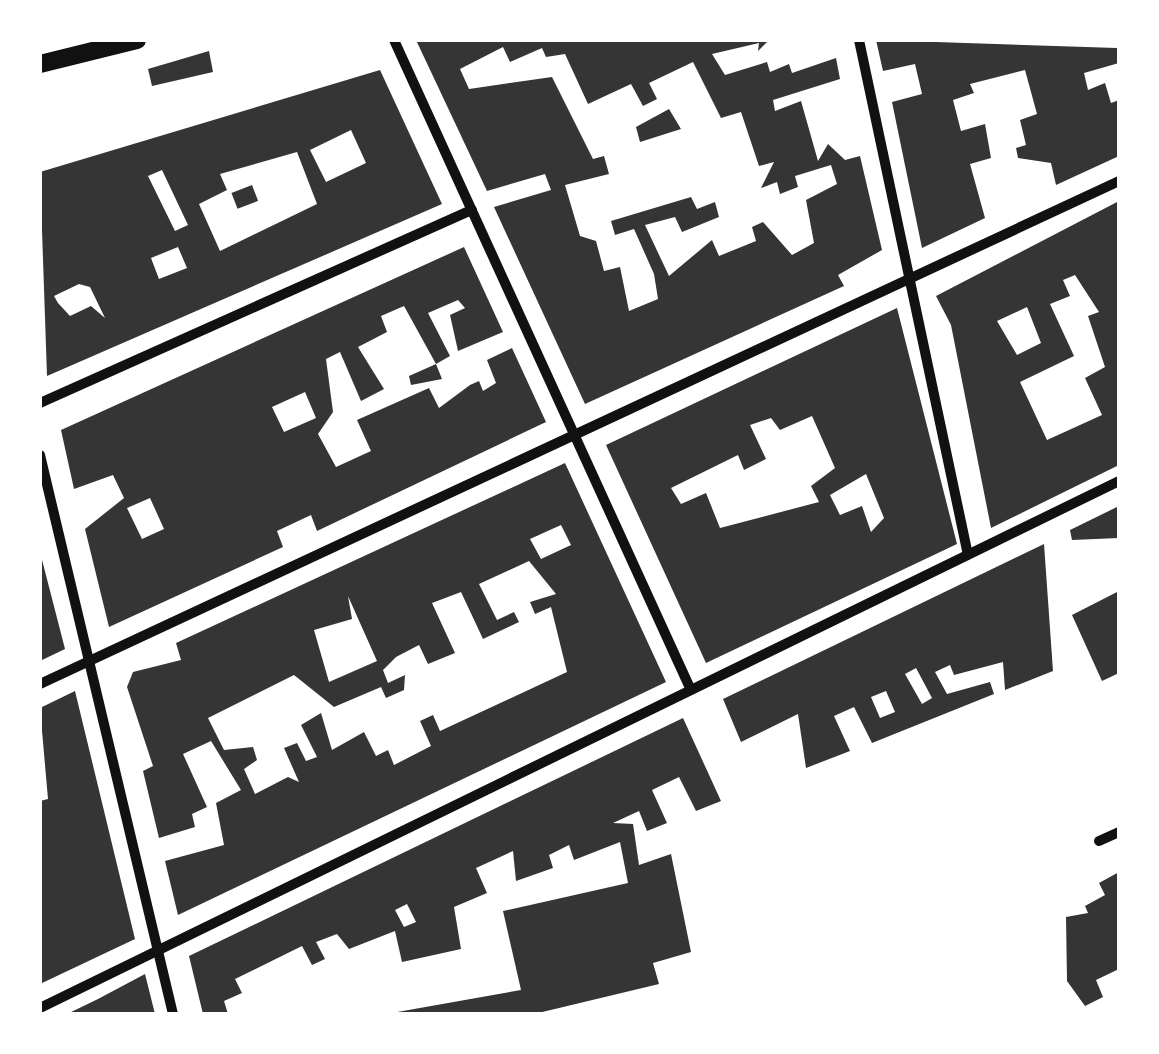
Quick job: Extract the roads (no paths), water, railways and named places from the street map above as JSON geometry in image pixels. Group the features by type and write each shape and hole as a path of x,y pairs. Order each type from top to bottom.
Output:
{"street":[{"path":"40,64 138,40"},
{"path":"394,40 690,688"},
{"path":"859,40 968,555"},
{"path":"40,684 1119,182"},
{"path":"40,403 472,210"},
{"path":"40,454 173,1014"},
{"path":"40,1008 1119,481"},
{"path":"1099,841 1119,832"}]}
